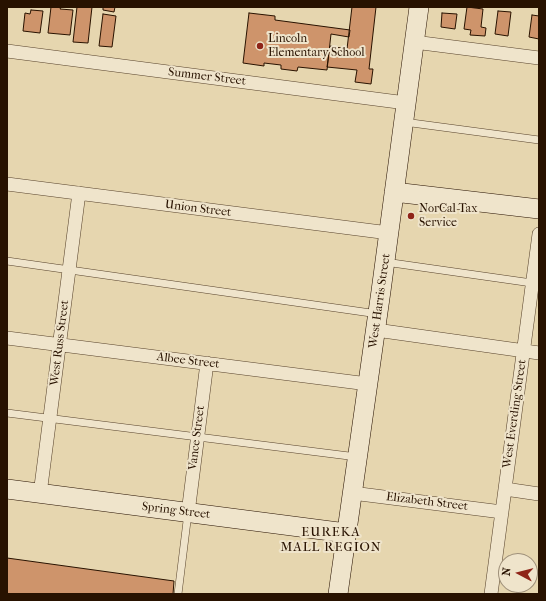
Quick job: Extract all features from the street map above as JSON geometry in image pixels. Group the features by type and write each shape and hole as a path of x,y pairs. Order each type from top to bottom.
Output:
{"main road":[{"name":"West Harris Street","path":"338,594 377,322 419,7"},
{"path":"394,192 539,209"},
{"name":"Spring Street","path":"7,489 346,533"}],"street":[{"path":"414,42 539,58"},
{"name":"Summer Street","path":"7,50 406,103"},
{"name":"Union Street","path":"7,184 389,233"},
{"name":"West Russ Street","path":"40,494 79,193"},
{"name":"West Everding Street","path":"491,594 524,351 536,283 539,234"},
{"path":"377,322 524,351 539,352"},
{"name":"Albee Street","path":"7,338 368,384"},
{"name":"Vance Street","path":"188,513 207,363"},
{"path":"505,489 539,494"},
{"name":"Elizabeth Street","path":"352,493 502,512"}],"lane":[{"path":"403,122 539,140"},
{"path":"7,261 69,270 377,322"},
{"path":"385,262 536,283"},
{"path":"7,413 357,457"},
{"path":"178,594 188,513"}],"building":[{"path":"51,7 61,7 60,9 73,10 70,35 48,33"},
{"path":"77,7 92,7 88,43 73,42"},
{"path":"103,7 115,7 114,12 103,10"},
{"path":"352,7 376,7 369,69 373,69 371,84 355,82 357,70 327,67 330,46 347,49"},
{"path":"467,7 483,9 481,27 486,28 485,36 470,35 471,30 464,29"},
{"path":"31,10 43,11 40,33 23,31 25,13 30,14"},
{"path":"498,11 511,12 508,36 495,34"},
{"path":"249,13 275,16 275,20 350,30 349,37 331,34 327,70 298,67 297,71 281,69 281,65 264,63 264,66 243,63"},
{"path":"442,13 457,14 455,29 441,27"},
{"path":"103,14 116,16 112,47 99,46"},
{"path":"532,15 539,16 539,39 529,37"},
{"path":"7,558 174,581 173,594 7,594"}],"place":[{"name":"Lincoln Elementary School","path":"260,46"},
{"name":"NorCal Tax Service","path":"411,216"}],"district":[{"name":"EUREKA MALL REGION","path":"331,540"}]}
